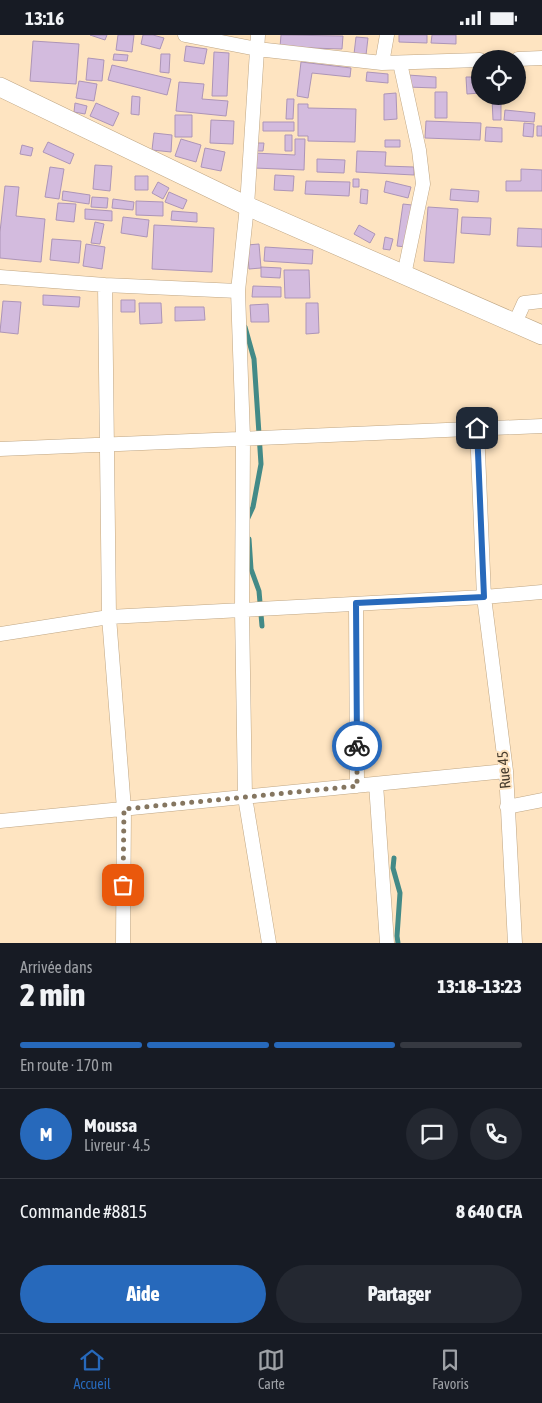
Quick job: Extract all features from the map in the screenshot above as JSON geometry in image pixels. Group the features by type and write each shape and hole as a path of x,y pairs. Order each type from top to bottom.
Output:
{"street":[{"path":"185,35 258,42 382,63 471,60"},
{"path":"382,63 387,35"},
{"path":"258,42 247,206 238,291 243,438 242,610 245,797 269,943"},
{"path":"526,59 542,58"},
{"path":"400,63 419,150 423,184 404,275"},
{"path":"0,87 247,206 542,335"},
{"path":"0,277 106,285 238,291"},
{"path":"106,285 109,617 124,809 123,943"},
{"path":"515,323 524,303 542,301"},
{"path":"0,449 542,426"},
{"name":"Rue 45","path":"477,428 484,597 506,771 515,943"},
{"path":"0,634 109,617 542,593"},
{"path":"356,603 357,786"},
{"path":"0,821 506,771"},
{"path":"376,784 387,943"},
{"path":"507,807 542,800"}],"building":[{"path":"90,35 107,35 105,40"},
{"path":"118,35 134,35 132,52 116,50"},
{"path":"143,35 164,38 160,49 141,44"},
{"path":"281,35 343,36 342,49 280,47"},
{"path":"399,35 427,35 427,43 399,42"},
{"path":"432,35 456,35 456,44 431,43"},
{"path":"356,37 368,38 366,55 354,54"},
{"path":"33,41 79,44 76,84 30,81"},
{"path":"186,46 207,49 204,64 184,61"},
{"path":"214,52 229,53 227,96 212,96"},
{"path":"114,54 128,55 127,61 113,60"},
{"path":"161,54 170,54 169,73 160,72"},
{"path":"88,58 104,60 102,81 86,80"},
{"path":"301,62 351,68 350,77 312,73 308,98 297,96"},
{"path":"112,65 171,79 167,95 108,80"},
{"path":"367,72 388,74 388,83 366,81"},
{"path":"408,75 436,77 436,88 407,87"},
{"path":"466,77 471,77 471,94 467,94"},
{"path":"79,81 97,84 94,101 76,98"},
{"path":"179,82 204,84 202,99 228,101 226,116 176,111"},
{"path":"435,92 447,92 447,118 435,118"},
{"path":"396,93 397,119 384,120 384,94"},
{"path":"132,96 140,97 139,115 131,114"},
{"path":"287,99 294,99 293,119 286,119"},
{"path":"75,103 87,106 85,114 74,112"},
{"path":"96,103 119,113 113,126 90,116"},
{"path":"298,104 308,104 308,108 356,109 355,142 308,141 308,136 298,136"},
{"path":"492,105 501,105 501,120 493,120"},
{"path":"505,110 535,113 534,122 504,120"},
{"path":"175,115 192,115 192,137 175,137"},
{"path":"211,120 234,121 233,144 210,143"},
{"path":"426,121 481,123 480,140 425,138"},
{"path":"263,122 294,122 294,131 263,131"},
{"path":"524,123 534,124 533,137 523,136"},
{"path":"537,126 542,126 542,136 537,136"},
{"path":"486,127 502,128 502,142 485,141"},
{"path":"154,133 172,135 171,152 152,150"},
{"path":"285,135 292,135 292,151 285,151"},
{"path":"181,139 201,145 196,162 175,156"},
{"path":"295,139 305,139 304,170 254,168 254,153 295,155"},
{"path":"385,140 400,140 400,147 385,147"},
{"path":"48,142 74,154 70,164 43,152"},
{"path":"255,143 264,143 263,151 254,151"},
{"path":"22,145 33,148 31,156 20,154"},
{"path":"205,148 225,152 221,171 201,167"},
{"path":"357,151 386,152 385,166 414,167 414,175 356,172"},
{"path":"317,159 345,160 344,173 317,172"},
{"path":"95,165 112,166 110,191 93,189"},
{"path":"50,167 64,169 59,199 45,197"},
{"path":"521,169 542,170 542,191 506,191 506,181 521,181"},
{"path":"275,175 294,176 293,191 274,190"},
{"path":"135,176 148,176 148,190 135,190"},
{"path":"353,179 359,179 359,187 353,187"},
{"path":"306,181 350,182 349,196 305,194"},
{"path":"386,181 411,187 408,198 384,192"},
{"path":"158,182 169,188 163,199 152,193"},
{"path":"5,186 19,187 16,216 45,219 41,262 0,258 0,232"},
{"path":"361,189 368,190 367,204 360,203"},
{"path":"451,189 479,191 478,202 450,200"},
{"path":"63,191 90,195 89,204 62,200"},
{"path":"169,192 187,200 183,209 165,202"},
{"path":"92,197 108,198 107,208 91,207"},
{"path":"113,199 134,202 133,210 112,208"},
{"path":"136,201 163,202 163,216 136,215"},
{"path":"58,203 76,204 74,222 56,220"},
{"path":"403,204 412,205 406,247 397,246"},
{"path":"428,207 458,209 454,263 424,261"},
{"path":"85,209 112,211 112,221 85,219"},
{"path":"172,211 197,213 197,222 171,220"},
{"path":"123,217 149,220 147,237 121,233"},
{"path":"462,217 491,218 490,235 461,233"},
{"path":"95,222 104,224 100,244 91,243"},
{"path":"154,225 214,228 212,272 152,269"},
{"path":"359,225 375,234 370,243 354,234"},
{"path":"518,228 542,229 542,247 517,246"},
{"path":"385,237 393,239 390,250 383,249"},
{"path":"52,239 81,241 79,263 50,260"},
{"path":"86,244 105,247 102,269 83,266"},
{"path":"259,244 261,268 249,269 247,245"},
{"path":"265,247 313,250 312,264 264,261"},
{"path":"261,267 281,268 280,278 261,277"},
{"path":"284,270 309,270 310,298 285,298"},
{"path":"253,286 281,287 281,297 252,297"},
{"path":"43,295 80,297 79,307 43,305"},
{"path":"121,300 135,300 135,312 121,312"},
{"path":"3,301 21,302 18,334 0,332"},
{"path":"139,303 161,303 162,323 140,324"},
{"path":"306,303 318,303 319,333 306,334"},
{"path":"268,304 269,322 251,322 250,305"},
{"path":"175,307 204,307 205,320 175,321"}],"waterway":[{"path":"245,327 254,359 261,464 253,507 247,520"},
{"path":"249,539 251,569 259,591 262,626"},
{"path":"394,858 393,868 400,893 398,943"}],"way so far":[{"path":"123,885 124,809 357,786 357,746"}],"route":[{"path":"357,746 356,603 484,597 477,428"}]}
